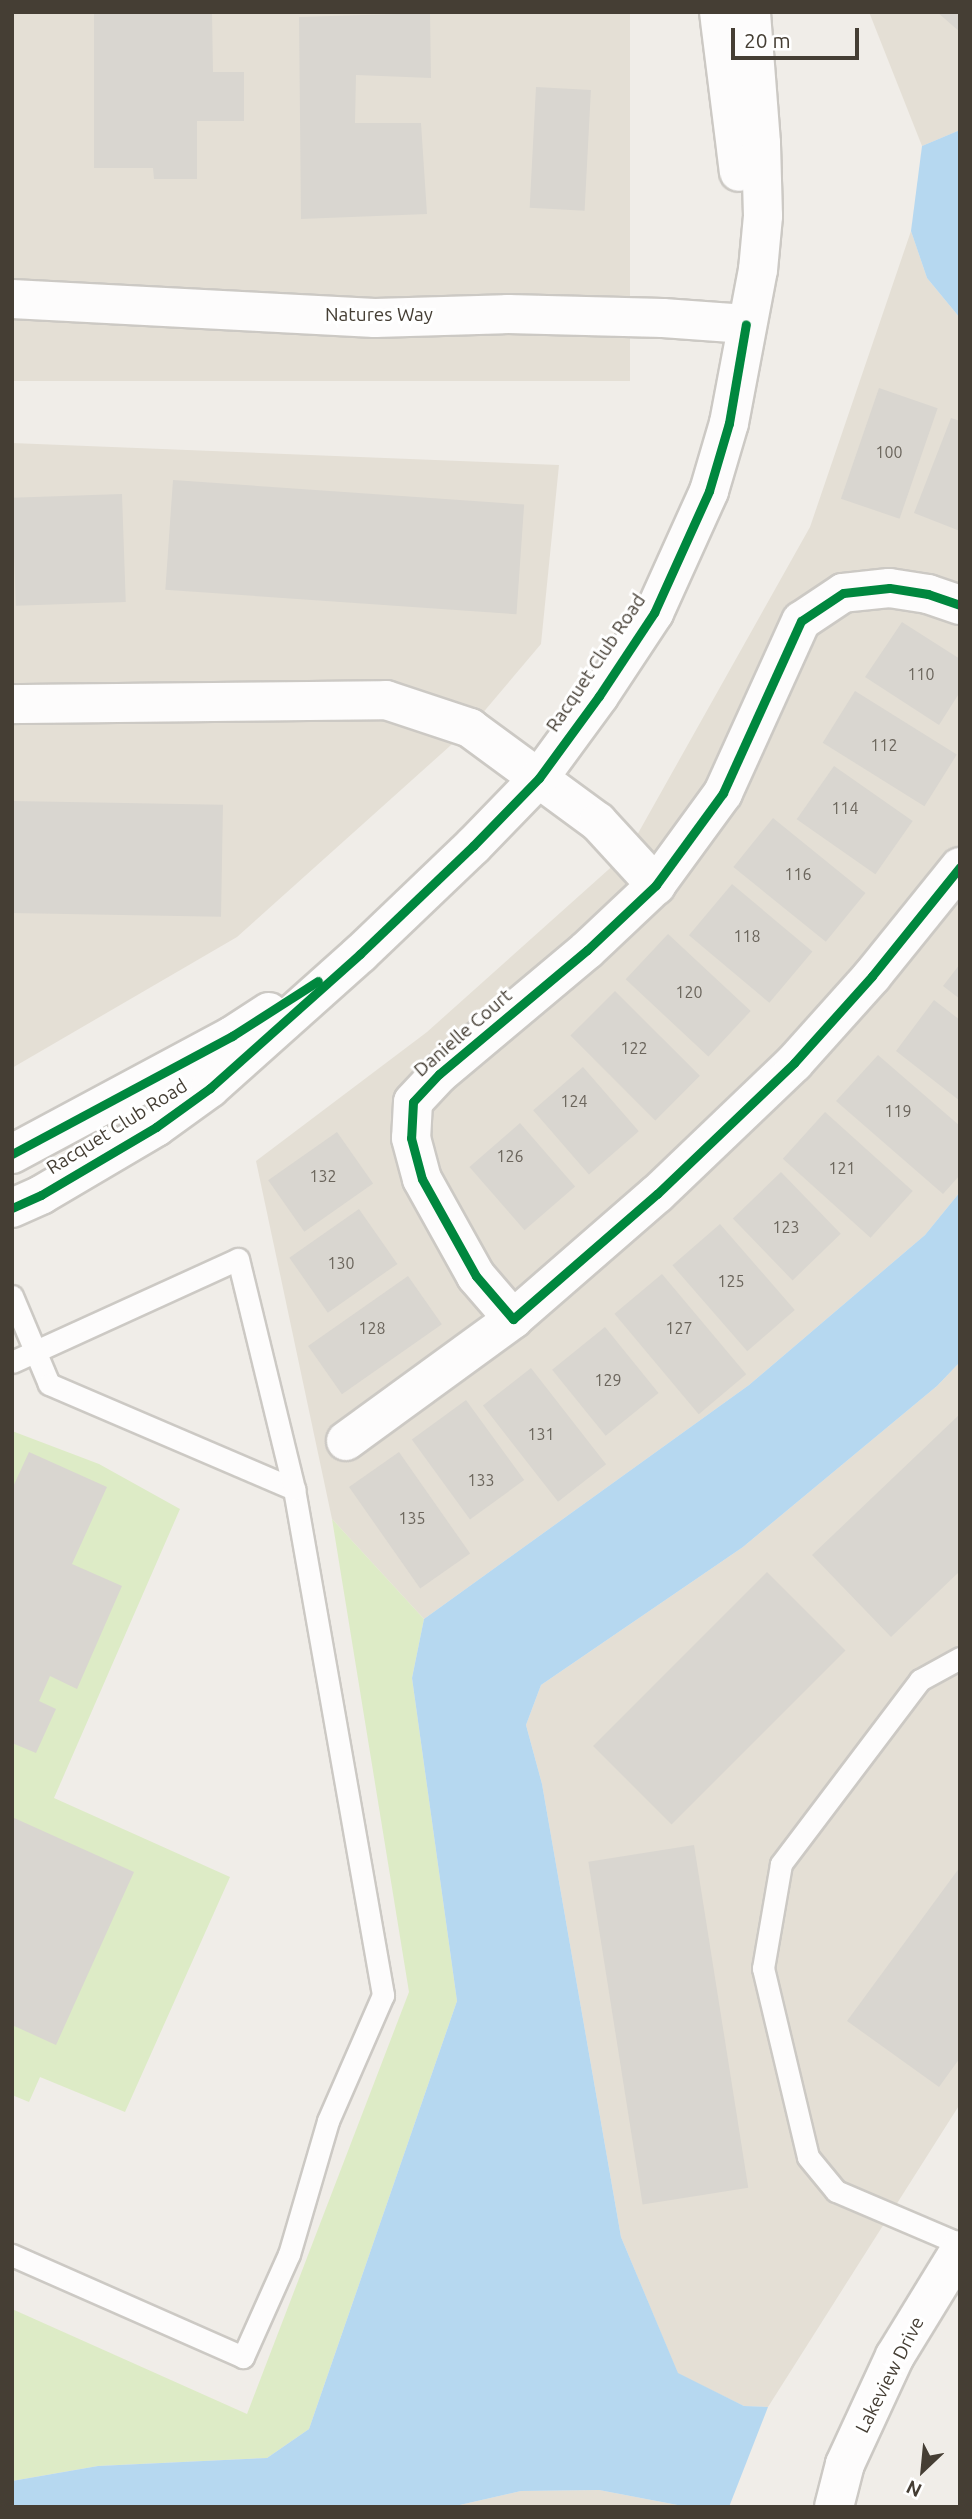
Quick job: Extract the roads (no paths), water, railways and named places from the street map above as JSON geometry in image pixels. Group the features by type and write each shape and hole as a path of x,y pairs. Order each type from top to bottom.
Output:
{"street":[{"name":"Racquet Club Road","path":"719,12 739,166 746,324"},
{"name":"Racquet Club Road","path":"12,1208 41,1195 156,1127 210,1088 360,954 474,846 539,778 599,696 654,613 709,492 729,423 758,270 763,216 761,143 751,12"},
{"name":"Natures Way","path":"12,299 375,318 508,314 663,318 746,324"},
{"name":"Danielle Court","path":"513,1319 476,1276 422,1179 411,1138 413,1102 439,1074 587,950 656,885 723,793 800,621 843,593 889,588 928,594 960,605"},
{"path":"12,704 386,700 470,729 598,822 656,885"},
{"path":"346,1441 513,1319 657,1194 794,1063 872,976 960,867"},
{"name":"Racquet Club Road","path":"12,1154 232,1036 360,954"},
{"name":"Lakeview Drive","path":"834,2507 845,2464 895,2356 960,2250"}],"lane":[{"path":"12,1362 238,1259 294,1489 383,1995 328,2121 289,2254 243,2357 12,2255"},
{"path":"12,1296 49,1384 294,1489"},
{"path":"960,1658 920,1681 780,1864 763,1968 808,2157 836,2191 960,2244"}],"water":[{"path":"960,130 960,318 927,278 911,231 922,146"},
{"path":"960,1192 960,1362 937,1386 743,1547 541,1685 526,1725 542,1784 621,2237 678,2373 744,2406 768,2407 729,2507 688,2507 599,2490 521,2491 451,2507 12,2507 12,2481 98,2466 267,2458 309,2429 457,2001 412,1678 424,1619 749,1385 925,1235"}]}
